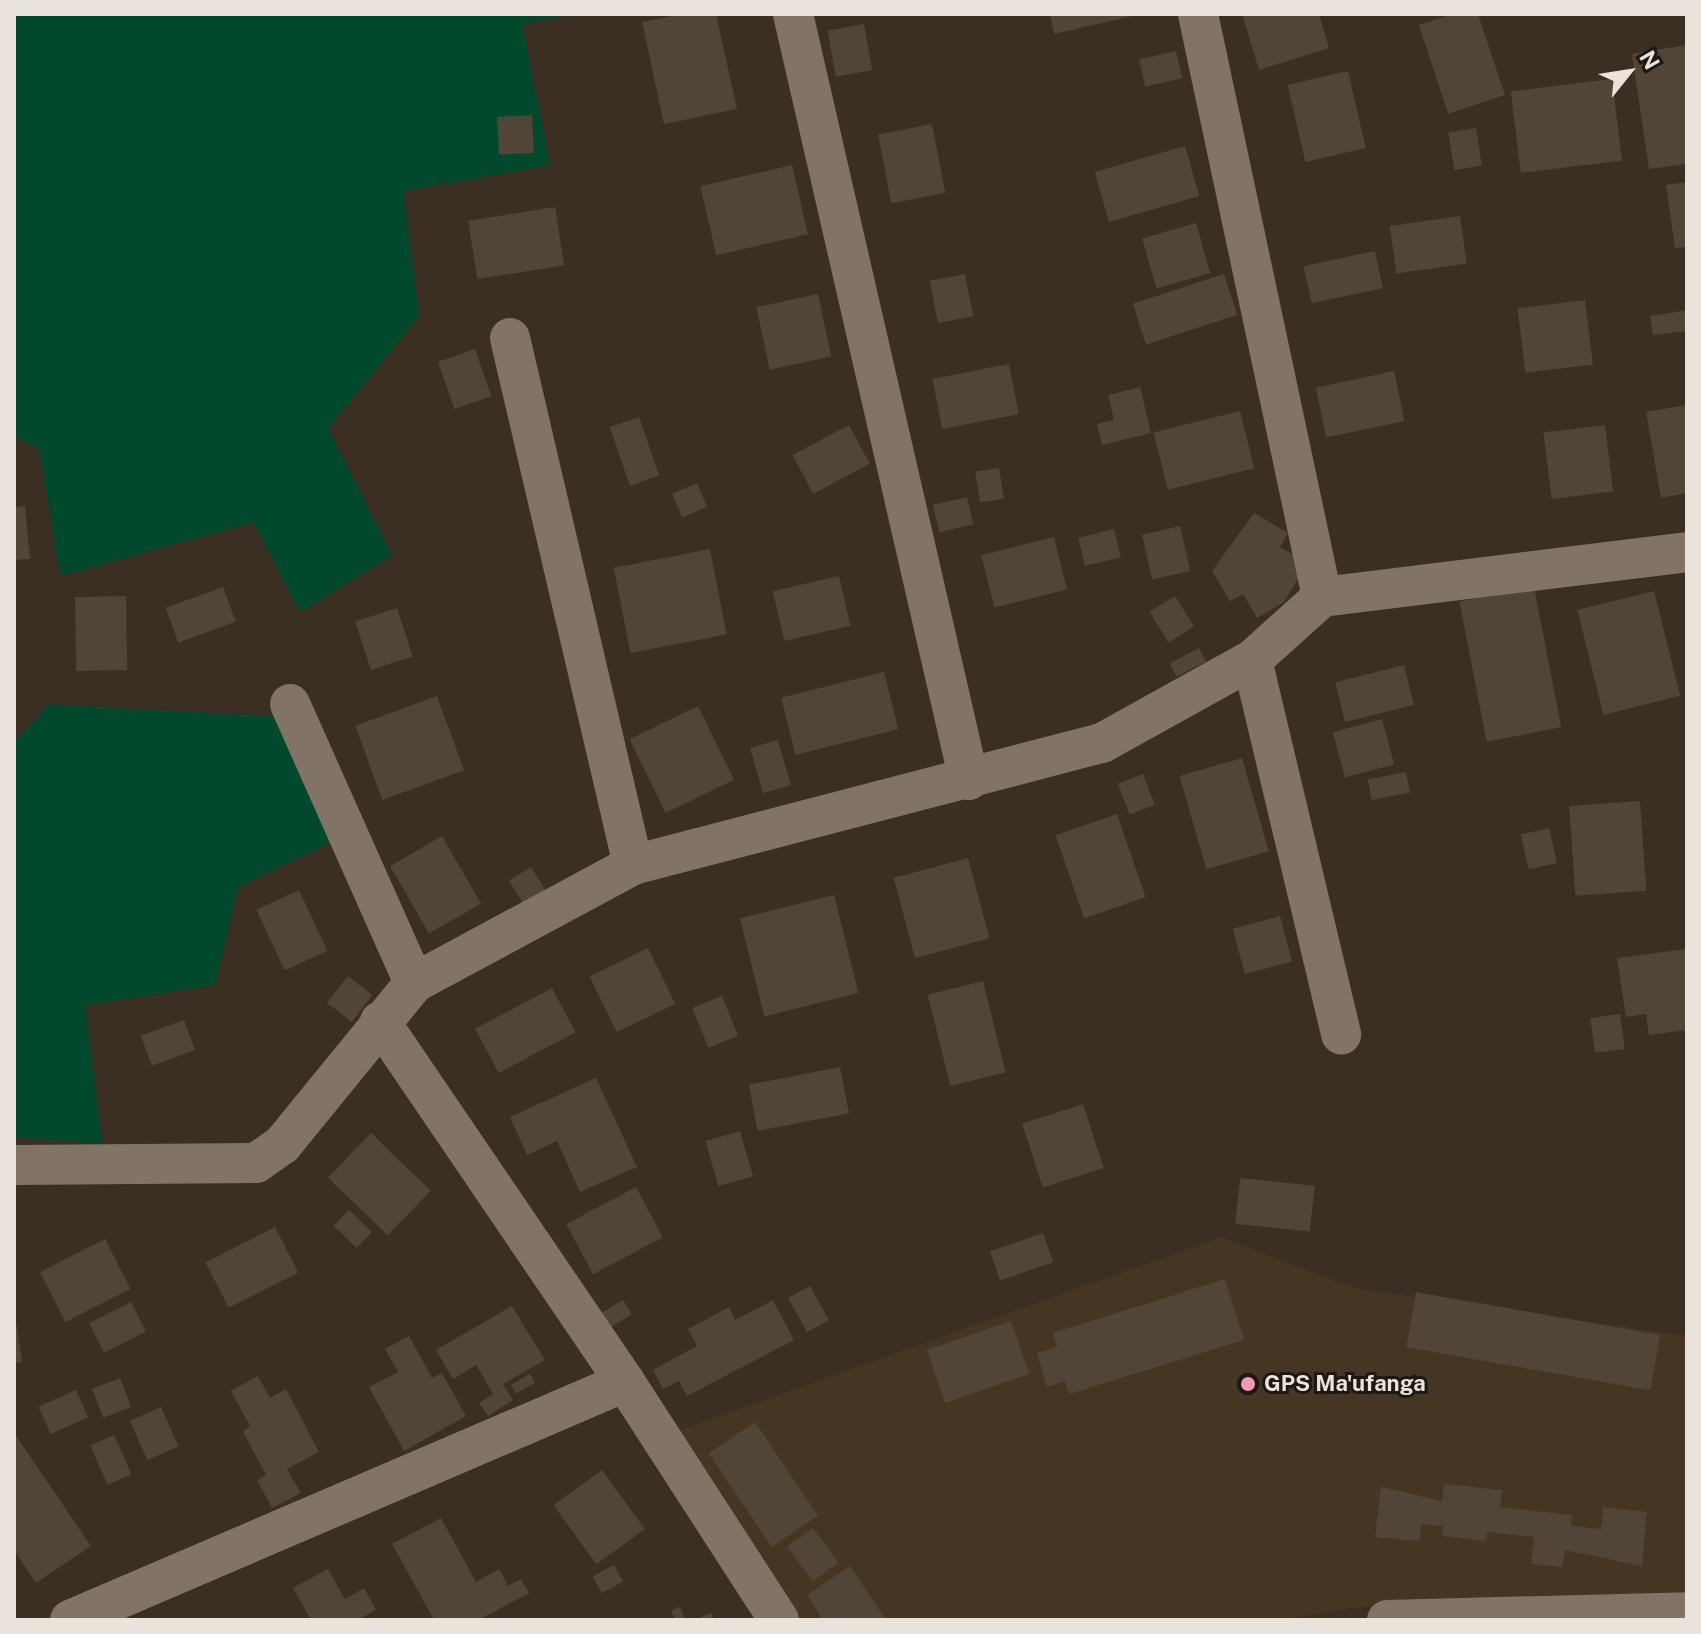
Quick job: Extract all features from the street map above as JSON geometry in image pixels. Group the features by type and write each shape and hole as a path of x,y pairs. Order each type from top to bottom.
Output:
{"street":[{"path":"793,14 969,780"},
{"path":"1198,14 1322,597"},
{"path":"510,338 633,865"},
{"path":"14,1165 256,1163 282,1145 414,983 633,865 1102,743 1252,660 1322,597 1687,552"},
{"path":"1252,660 1341,1035"},
{"path":"290,704 414,983"},
{"path":"380,1021 625,1382 779,1620"},
{"path":"70,1620 625,1382"},
{"path":"1387,1620 1687,1612"}],"shaded area":[{"name":"GPS Ma'ufanga","path":"1222,1237 1353,1288 1687,1336 1687,1602 1359,1607 1283,1620 800,1620 674,1432"}],"green space":[{"path":"14,14 575,14 522,24 550,165 403,191 419,316 328,428 392,555 300,612 253,522 60,576 39,449 14,436"},
{"path":"49,704 281,717 340,838 238,887 215,985 85,1005 102,1143 14,1137 14,742"}],"building":[{"path":"682,14 716,14 737,109 664,124 642,22"},
{"path":"1050,14 1137,14 1137,15 1054,34"},
{"path":"1242,14 1319,14 1329,48 1259,70"},
{"path":"1453,14 1478,14 1505,95 1448,114 1419,25"},
{"path":"864,24 872,70 836,77 828,30"},
{"path":"1687,45 1687,164 1649,169 1632,54"},
{"path":"1176,51 1182,78 1145,87 1139,60"},
{"path":"1348,71 1366,148 1305,162 1288,85"},
{"path":"1612,79 1622,160 1521,173 1511,91"},
{"path":"532,115 534,153 499,155 497,117"},
{"path":"932,124 945,193 891,203 878,134"},
{"path":"1476,128 1482,166 1454,170 1448,132"},
{"path":"1185,146 1199,196 1109,222 1095,172"},
{"path":"792,165 808,234 716,255 700,186"},
{"path":"1687,182 1687,247 1675,248 1666,185"},
{"path":"555,207 564,265 477,279 468,221"},
{"path":"1460,216 1467,264 1396,273 1390,226"},
{"path":"1196,223 1210,273 1157,288 1142,238"},
{"path":"1375,251 1383,288 1311,303 1304,266"},
{"path":"965,274 973,316 938,323 930,281"},
{"path":"1224,274 1237,315 1146,345 1133,304"},
{"path":"818,294 831,357 770,370 756,307"},
{"path":"1585,300 1593,365 1525,373 1518,308"},
{"path":"1687,310 1687,331 1653,335 1650,316"},
{"path":"475,349 491,396 454,409 438,362"},
{"path":"1009,364 1019,414 942,429 932,379"},
{"path":"1394,371 1405,421 1326,438 1316,388"},
{"path":"1140,387 1151,433 1102,445 1097,424 1114,420 1108,395"},
{"path":"1687,405 1687,493 1661,498 1646,412"},
{"path":"1240,411 1254,468 1168,490 1154,433"},
{"path":"639,417 659,476 630,486 610,427"},
{"path":"849,425 870,464 813,494 792,455"},
{"path":"1605,425 1613,492 1552,499 1543,433"},
{"path":"999,468 1004,499 980,502 975,472"},
{"path":"697,483 707,507 682,517 672,494"},
{"path":"967,497 973,524 939,532 933,505"},
{"path":"25,506 30,559 14,560 14,507"},
{"path":"1254,513 1288,533 1280,547 1308,563 1284,602 1257,618 1243,594 1230,601 1212,571"},
{"path":"1180,526 1190,571 1152,580 1142,535"},
{"path":"1114,529 1121,557 1085,566 1078,538"},
{"path":"1054,537 1067,589 994,608 981,555"},
{"path":"710,549 727,634 630,653 614,568"},
{"path":"839,576 850,626 784,641 773,591"},
{"path":"223,587 236,622 178,643 166,608"},
{"path":"1534,587 1561,727 1487,742 1459,602"},
{"path":"1654,591 1680,696 1603,715 1577,610"},
{"path":"126,596 127,670 76,671 75,597"},
{"path":"1175,596 1194,627 1169,642 1150,612"},
{"path":"397,608 413,657 371,670 355,622"},
{"path":"1199,648 1206,661 1177,677 1170,663"},
{"path":"1404,665 1414,705 1345,722 1335,682"},
{"path":"884,672 898,729 795,755 781,698"},
{"path":"437,696 464,770 382,800 355,726"},
{"path":"698,706 734,780 666,813 630,739"},
{"path":"1382,719 1394,764 1345,778 1333,732"},
{"path":"778,740 791,785 763,793 750,748"},
{"path":"1242,758 1269,851 1206,869 1180,776"},
{"path":"1406,772 1410,793 1372,800 1368,779"},
{"path":"1143,774 1155,805 1130,814 1118,784"},
{"path":"1640,801 1646,891 1575,896 1569,806"},
{"path":"1117,814 1146,897 1084,918 1056,835"},
{"path":"1549,828 1557,863 1529,870 1521,835"},
{"path":"442,836 481,904 429,934 390,866"},
{"path":"968,858 989,938 915,958 894,878"},
{"path":"531,867 549,896 527,910 509,881"},
{"path":"299,890 327,951 285,971 256,910"},
{"path":"834,895 858,993 764,1016 740,918"},
{"path":"1280,916 1292,961 1245,974 1233,929"},
{"path":"648,948 675,1004 617,1032 590,976"},
{"path":"1687,949 1687,1030 1649,1035 1646,1014 1626,1017 1617,958"},
{"path":"348,976 372,995 351,1022 327,1003"},
{"path":"983,981 1006,1072 950,1086 928,995"},
{"path":"552,988 575,1032 499,1073 475,1029"},
{"path":"722,996 738,1036 708,1048 692,1008"},
{"path":"1620,1014 1625,1049 1595,1053 1590,1018"},
{"path":"184,1020 195,1050 152,1066 141,1036"},
{"path":"840,1067 849,1113 758,1131 749,1085"},
{"path":"596,1078 637,1167 580,1192 557,1141 527,1155 510,1117"},
{"path":"1083,1104 1104,1168 1043,1187 1022,1124"},
{"path":"740,1131 753,1176 718,1186 705,1141"},
{"path":"371,1133 431,1191 388,1235 328,1178"},
{"path":"1240,1178 1315,1186 1310,1232 1235,1224"},
{"path":"636,1187 663,1237 593,1274 566,1224"},
{"path":"349,1210 372,1232 357,1248 334,1226"},
{"path":"275,1227 298,1272 229,1308 206,1262"},
{"path":"1043,1233 1053,1262 1000,1281 990,1251"},
{"path":"105,1239 130,1289 65,1322 40,1272"},
{"path":"1225,1279 1244,1340 1069,1394 1065,1381 1047,1387 1037,1353 1057,1347 1053,1333"},
{"path":"810,1286 829,1320 807,1332 788,1298"},
{"path":"1416,1292 1660,1335 1651,1390 1406,1347"},
{"path":"623,1300 632,1315 607,1330 598,1315"},
{"path":"773,1300 794,1340 687,1396 679,1381 663,1389 653,1370 697,1346 688,1329 729,1307 735,1320"},
{"path":"131,1302 146,1331 104,1353 89,1323"},
{"path":"512,1306 545,1360 503,1384 513,1400 488,1416 479,1403 493,1394 476,1365 453,1379 436,1350"},
{"path":"14,1308 22,1362 14,1363"},
{"path":"1011,1321 1029,1374 945,1403 927,1350"},
{"path":"409,1336 432,1378 442,1373 466,1416 404,1451 369,1387 398,1372 385,1349"},
{"path":"530,1374 535,1383 516,1393 511,1385"},
{"path":"258,1376 270,1398 286,1389 319,1452 287,1469 301,1493 272,1508 257,1480 266,1475 243,1432 250,1426 231,1391"},
{"path":"120,1378 131,1407 103,1418 92,1389"},
{"path":"76,1390 88,1417 51,1434 39,1407"},
{"path":"161,1407 178,1446 147,1460 130,1421"},
{"path":"755,1422 818,1516 772,1547 709,1453"},
{"path":"14,1433 91,1546 36,1583 14,1550"},
{"path":"114,1435 131,1474 108,1485 90,1446"},
{"path":"602,1470 645,1529 596,1564 553,1505"},
{"path":"1444,1484 1502,1490 1500,1507 1572,1515 1571,1526 1601,1529 1603,1507 1647,1512 1642,1566 1565,1550 1562,1567 1531,1564 1534,1537 1487,1532 1486,1541 1442,1536 1443,1526 1421,1524 1420,1541 1375,1537 1381,1487 1442,1501"},
{"path":"441,1518 476,1582 499,1569 508,1586 521,1579 529,1593 479,1620 434,1620 392,1544"},
{"path":"813,1528 838,1563 812,1582 787,1547"},
{"path":"614,1565 623,1582 602,1593 593,1576"},
{"path":"850,1566 886,1620 823,1620 807,1595"},
{"path":"328,1569 345,1599 364,1588 376,1610 358,1620 311,1620 293,1588"},
{"path":"680,1607 685,1620 675,1620 671,1610"},
{"path":"711,1613 714,1620 694,1620"}],"place":[{"name":"GPS Ma'ufanga","path":"1248,1384"}]}
